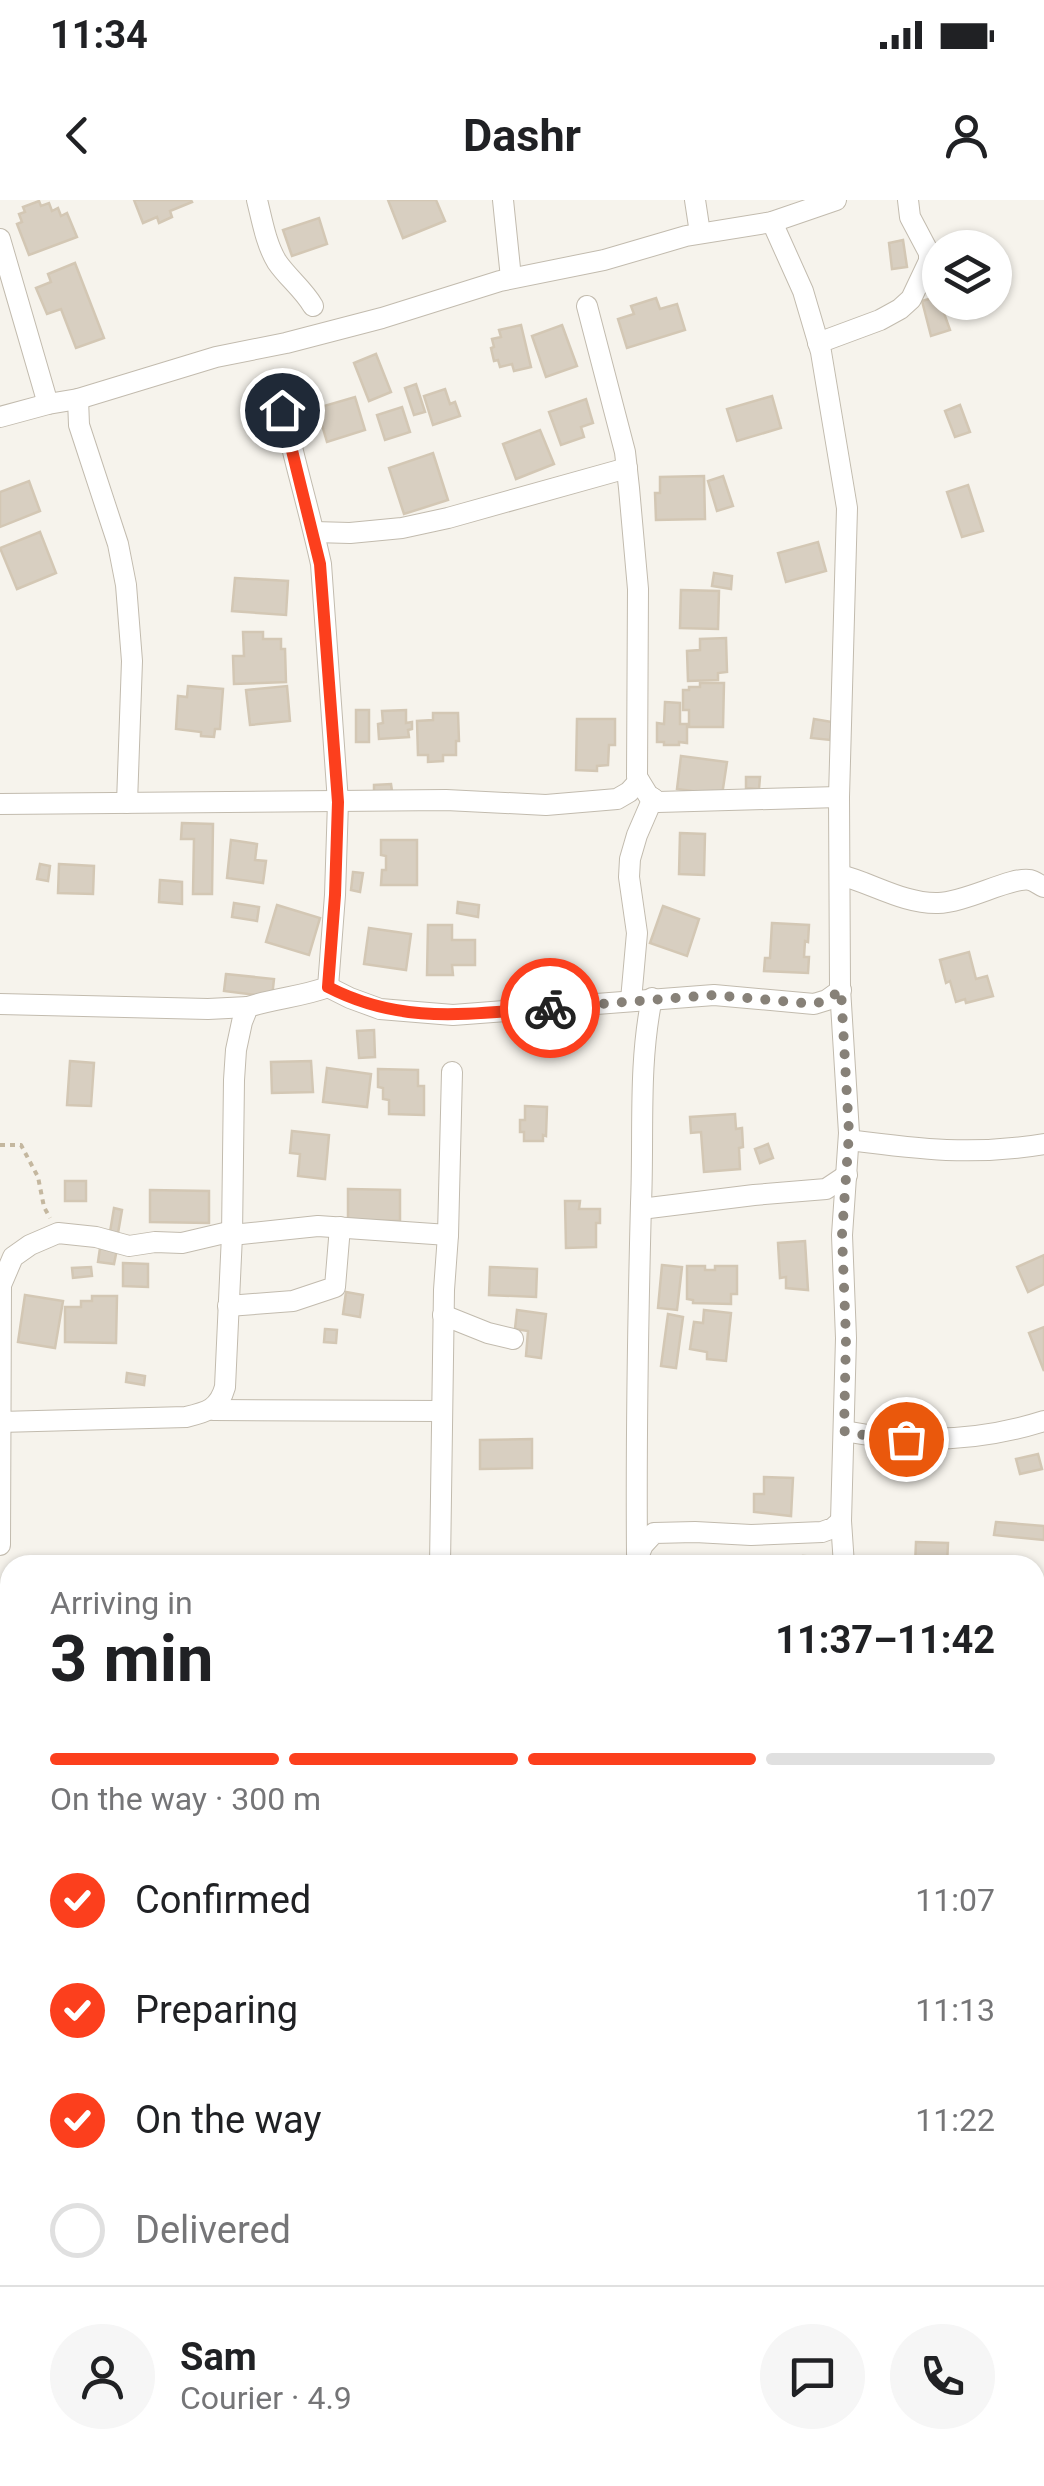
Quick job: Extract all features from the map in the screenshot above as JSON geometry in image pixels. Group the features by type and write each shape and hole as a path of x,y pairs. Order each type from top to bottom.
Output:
{"street":[{"path":"257,200 278,264 304,290 313,306"},
{"path":"503,200 512,278"},
{"path":"695,200 700,233"},
{"path":"0,417 78,399 216,357 382,318 512,278 604,260 700,233 772,222 836,200"},
{"path":"818,343 880,320 911,299 930,253 910,217 908,200"},
{"path":"772,222 803,291 818,343 847,508 839,797 841,990 849,1140 842,1235 846,1338 844,1555"},
{"path":"0,239 48,404"},
{"path":"587,306 627,468 638,589 638,778 648,795 658,802 839,797"},
{"path":"278,384 287,436 320,564 338,802 328,987"},
{"path":"78,399 79,426 118,544 126,585 132,661 127,803"},
{"path":"314,532 402,528 627,468"},
{"path":"0,804 446,800 546,805 605,802 629,792 640,780"},
{"path":"637,1555 636,1406 645,1029 629,877 637,835 653,798"},
{"path":"840,874 918,902 952,902 1016,881 1029,880 1044,887"},
{"path":"0,1004 248,1007 328,987 380,1009 453,1015 714,995 814,1004 841,990"},
{"path":"212,1410 222,1400 228,1364 236,1050 248,1007"},
{"path":"440,1555 452,1072"},
{"path":"849,1140 970,1152 1044,1144"},
{"path":"641,1209 826,1189 847,1175"},
{"path":"0,1545 2,1285 12,1258 30,1244 58,1232 129,1246 318,1226 448,1235"},
{"path":"228,1306 293,1300 335,1287 340,1227"},
{"path":"444,1315 488,1333 513,1338"},
{"path":"1,1422 186,1417 212,1410 441,1411"},
{"path":"844,1431 878,1438 933,1440 1010,1432 1044,1420"},
{"path":"639,1555 647,1538 654,1533 822,1532 842,1521"}],"path":[{"path":"0,1145 20,1145 38,1177 44,1208 58,1232"}],"building":[{"path":"134,200 192,202 170,211 172,217 159,223 157,217 143,223"},
{"path":"388,200 436,200 445,221 403,238"},
{"path":"39,201 41,206 49,203 52,211 58,208 61,216 67,213 77,237 29,255 17,224 22,222 19,214 25,212 23,207"},
{"path":"319,218 327,244 292,256 283,230"},
{"path":"903,240 907,267 892,269 889,243"},
{"path":"75,263 104,338 76,348 61,309 47,314 36,288 51,282 48,274"},
{"path":"656,298 660,309 677,304 685,330 627,348 618,319 634,314 631,306"},
{"path":"927,320 946,320 950,330 931,336"},
{"path":"521,325 531,367 514,371 512,364 500,367 498,360 494,361 492,339 501,337 499,330"},
{"path":"562,325 577,366 546,377 532,336"},
{"path":"376,354 391,392 369,401 354,363"},
{"path":"416,384 425,412 414,415 405,388"},
{"path":"445,389 460,416 433,425 424,396"},
{"path":"772,396 781,428 737,441 727,409"},
{"path":"355,397 365,430 327,442 317,408"},
{"path":"586,399 593,423 581,427 584,437 561,445 549,412"},
{"path":"960,405 970,432 955,437 945,411"},
{"path":"402,407 410,432 385,440 377,415"},
{"path":"540,430 554,464 516,479 503,444"},
{"path":"433,453 448,500 404,514 389,468"},
{"path":"704,476 705,519 656,520 655,493 660,493 660,477"},
{"path":"723,476 733,506 717,511 708,481"},
{"path":"29,481 40,511 0,527 0,492"},
{"path":"968,485 983,531 962,537 947,492"},
{"path":"40,532 56,573 17,589 0,548"},
{"path":"818,542 826,571 786,582 778,553"},
{"path":"714,573 732,576 731,589 712,586"},
{"path":"235,578 288,581 286,615 232,611"},
{"path":"681,590 719,591 718,629 680,628"},
{"path":"243,632 263,632 263,639 281,639 286,682 234,684 233,656 244,656"},
{"path":"726,638 727,672 718,673 718,680 688,681 687,651 700,650 700,639"},
{"path":"700,683 724,683 723,727 689,727 689,710 683,710 683,690 700,687"},
{"path":"188,686 223,689 220,729 215,729 214,737 176,729 178,696 187,697"},
{"path":"287,686 290,721 250,725 246,690"},
{"path":"665,702 680,703 680,724 687,724 687,743 657,742 657,723 664,724"},
{"path":"356,710 369,710 369,742 356,742"},
{"path":"406,710 406,723 412,722 409,737 379,739 382,711"},
{"path":"433,713 458,713 459,741 456,755 443,755 443,761 428,762 428,755 418,755 417,721 433,720"},
{"path":"577,719 615,719 615,745 609,745 608,765 597,766 597,771 576,770"},
{"path":"814,719 832,722 830,740 811,738"},
{"path":"681,756 727,762 722,795 677,789"},
{"path":"746,777 760,777 759,789 746,788"},
{"path":"391,784 393,798 374,799 374,785"},
{"path":"182,823 213,824 212,894 193,894 194,839 181,839"},
{"path":"680,833 705,834 704,875 679,874"},
{"path":"231,840 257,844 255,860 266,861 263,883 227,878"},
{"path":"381,840 417,840 417,885 381,885 386,856 381,855"},
{"path":"40,864 50,866 48,881 37,879"},
{"path":"59,864 94,866 93,894 58,893"},
{"path":"353,872 363,873 360,892 351,890"},
{"path":"160,880 182,882 182,904 159,902"},
{"path":"458,902 479,905 478,917 457,913"},
{"path":"234,903 259,907 257,921 232,917"},
{"path":"277,905 320,918 309,955 266,942"},
{"path":"663,906 699,919 687,956 650,943"},
{"path":"772,923 809,925 804,957 809,957 808,973 764,971 765,958 770,958"},
{"path":"428,925 452,925 452,940 475,940 475,965 452,965 453,975 427,975"},
{"path":"369,928 411,934 406,970 364,964"},
{"path":"969,952 976,979 987,976 993,996 956,1002 940,960"},
{"path":"226,974 274,979 272,997 224,991"},
{"path":"374,1030 375,1057 359,1058 357,1031"},
{"path":"70,1061 94,1063 91,1106 67,1105"},
{"path":"311,1061 313,1092 272,1093 271,1062"},
{"path":"327,1068 371,1074 367,1107 323,1102"},
{"path":"378,1069 418,1070 418,1086 424,1086 424,1115 389,1114 389,1100 383,1099 383,1088 378,1087"},
{"path":"525,1106 547,1107 543,1141 524,1141 520,1120 525,1120"},
{"path":"735,1114 736,1129 742,1128 740,1169 704,1172 701,1132 691,1133 690,1117"},
{"path":"292,1131 329,1135 325,1179 298,1176 300,1154 290,1153"},
{"path":"768,1144 773,1158 760,1163 755,1149"},
{"path":"65,1181 86,1181 86,1201 65,1201"},
{"path":"348,1189 400,1190 400,1221 348,1220"},
{"path":"150,1190 209,1191 209,1223 150,1222"},
{"path":"565,1201 580,1201 579,1209 600,1209 596,1247 566,1248"},
{"path":"114,1208 122,1210 118,1233 110,1232"},
{"path":"101,1241 118,1244 114,1264 98,1262"},
{"path":"805,1241 808,1290 786,1288 786,1277 780,1278 778,1243"},
{"path":"1044,1255 1044,1284 1028,1292 1017,1267"},
{"path":"123,1263 148,1264 148,1287 123,1286"},
{"path":"662,1265 682,1267 677,1310 658,1308"},
{"path":"687,1266 715,1270 715,1266 737,1266 737,1294 731,1294 731,1304 693,1303 687,1299"},
{"path":"91,1267 92,1276 73,1278 72,1268"},
{"path":"490,1267 537,1269 536,1297 489,1295"},
{"path":"346,1292 363,1295 360,1317 343,1314"},
{"path":"25,1295 63,1301 55,1348 18,1342"},
{"path":"92,1296 117,1296 116,1343 65,1342 65,1307 81,1307 81,1301 92,1301"},
{"path":"517,1310 546,1314 541,1358 526,1356 528,1331 515,1329"},
{"path":"704,1310 731,1313 726,1361 707,1359 707,1352 690,1349 694,1322 703,1323"},
{"path":"668,1314 683,1317 676,1368 661,1366"},
{"path":"1044,1327 1044,1371 1029,1333"},
{"path":"325,1329 337,1330 336,1343 324,1342"},
{"path":"127,1373 145,1376 144,1385 126,1382"},
{"path":"532,1439 532,1468 480,1469 480,1440"},
{"path":"1038,1454 1042,1469 1020,1474 1016,1459"},
{"path":"764,1477 793,1478 791,1516 754,1512 754,1494 764,1494"},
{"path":"996,1522 1044,1526 1044,1540 994,1535"},
{"path":"916,1542 948,1543 947,1555 915,1555"}],"way so far":[{"path":"550,1008 714,995 814,1004 841,990 849,1133 842,1235 844,1431 906,1439"}],"route":[{"path":"282,410 320,564 338,802 328,987 380,1009 410,1012 453,1015 550,1008"}]}
